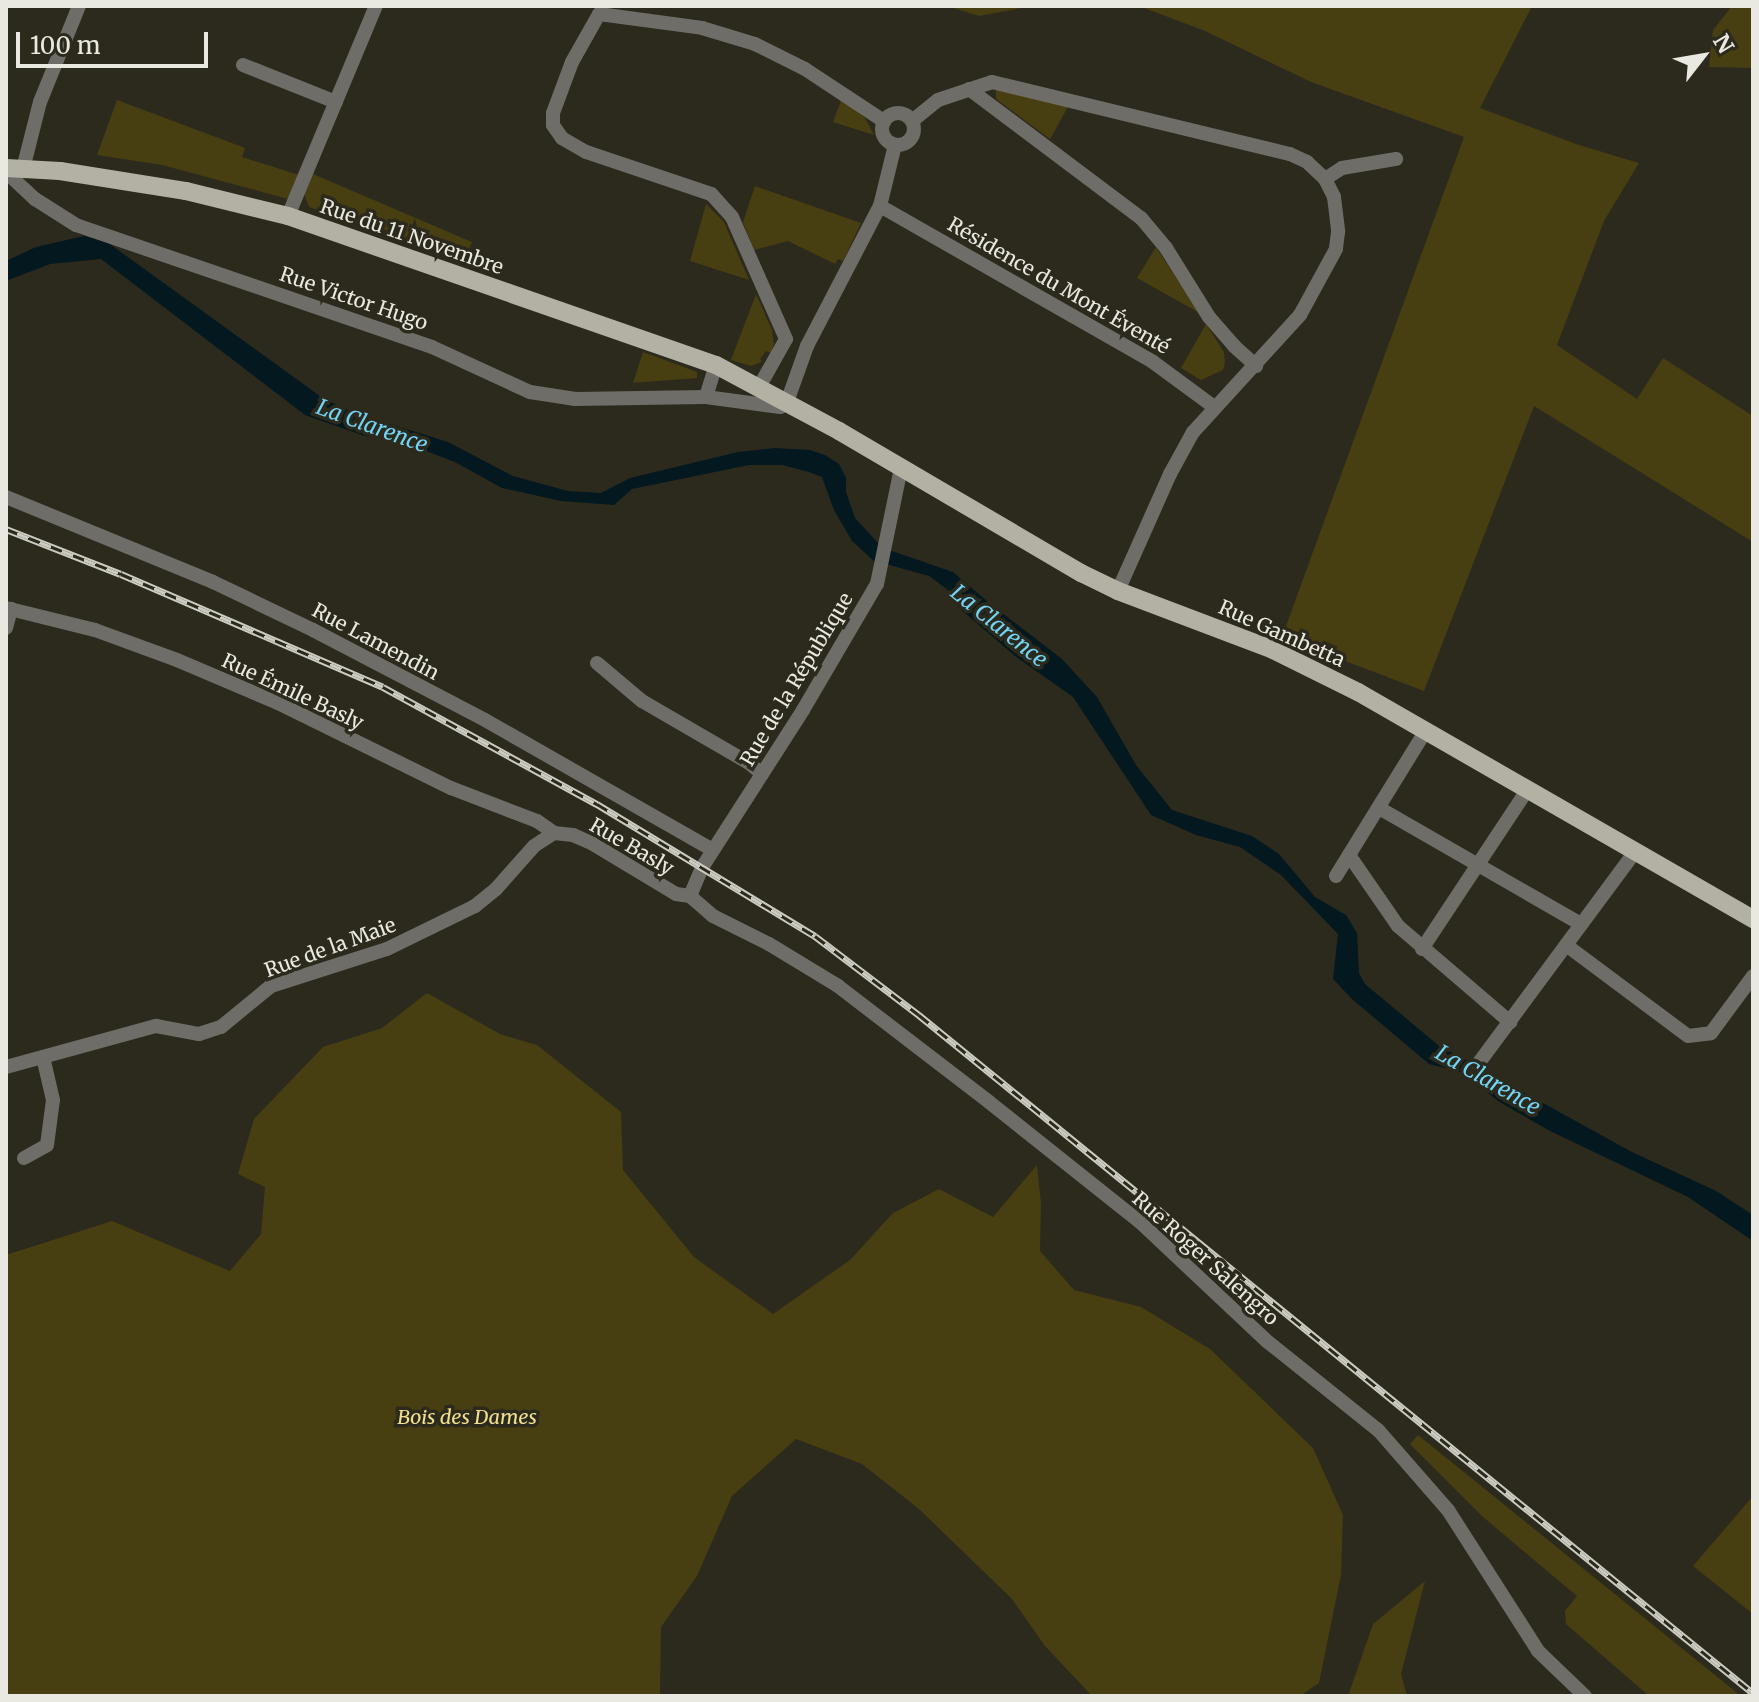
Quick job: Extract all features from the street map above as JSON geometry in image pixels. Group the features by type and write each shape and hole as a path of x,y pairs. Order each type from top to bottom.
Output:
{"main road":[{"name":"Rue du 11 Novembre","path":"12,170 60,171 186,191 288,216 716,365 787,402"},
{"name":"Rue Gambetta","path":"787,402 1118,591 1287,656 1426,730 1753,919"}],"street":[{"path":"12,170 79,6"},
{"path":"288,216 376,6"},
{"path":"807,346 786,339 732,217 711,194 586,152 562,138 553,125 553,113 572,62 599,14 728,34 805,69 884,121"},
{"path":"243,65 336,102"},
{"path":"895,145 911,138 912,121 938,100 992,82 1253,143 1307,162 1325,179 1337,210 1336,249 1300,315 1256,366 1213,406 1193,432 1170,474 1118,591"},
{"path":"969,89 1141,218 1166,248 1209,317 1256,366"},
{"path":"884,121 898,113 912,121"},
{"path":"884,121 883,136 895,145"},
{"path":"787,402 807,346 880,206 895,145"},
{"path":"1325,179 1342,168 1396,159"},
{"name":"Rue Victor Hugo","path":"12,170 35,199 76,225 432,347 530,392 575,399 706,397 780,407 787,402"},
{"name":"Résidence du Mont Éventé","path":"880,206 1153,362 1213,406"},
{"path":"759,387 786,339"},
{"path":"706,397 716,365"},
{"name":"Rue de la République","path":"690,896 694,881 877,584 901,468"},
{"name":"Rue Lamendin","path":"6,497 213,582 313,630 485,720 713,850"},
{"path":"6,628 8,608"},
{"name":"Rue Émile Basly","path":"8,608 95,630 177,660 278,703 451,788 537,821 554,833"},
{"path":"597,663 642,701 749,763 762,774"},
{"path":"1336,876 1426,730"},
{"path":"1422,949 1475,864 1528,789"},
{"path":"1379,808 1581,924"},
{"name":"Rue Basly","path":"554,833 573,835 593,844 676,894 690,896"},
{"name":"Rue de la Maie","path":"6,1067 156,1026 199,1034 221,1027 271,986 387,949 475,906 496,889 534,846 554,833"},
{"path":"1478,1064 1635,852"},
{"path":"1349,855 1398,926 1510,1022"},
{"name":"Rue Roger Salengro","path":"690,896 713,916 769,944 838,986 976,1092 1140,1222 1268,1342 1371,1423 1427,1482 1448,1510 1538,1651 1585,1696"},
{"path":"1566,945 1688,1036 1711,1033 1753,976"},
{"path":"24,1158 47,1145 53,1100 43,1057"}],"green space":[{"path":"947,6 1032,6 979,16"},
{"path":"1139,6 1532,6 1480,108 1576,144 1639,163 1604,221 1557,345 1637,399 1663,358 1753,416 1753,542 1534,406 1424,691 1282,637 1464,137 1311,82 1205,31"},
{"path":"1732,6 1753,6 1753,68 1709,67 1713,30"},
{"path":"1002,88 1069,105 1050,139 996,99 996,90"},
{"path":"842,98 865,118 874,135 833,122"},
{"path":"117,100 245,148 242,157 299,175 288,199 162,165 97,155"},
{"path":"313,174 472,242 465,258 309,207 304,194"},
{"path":"755,186 861,223 843,261 838,259 835,264 788,241 754,250 743,222"},
{"path":"706,204 724,222 749,280 690,261"},
{"path":"1156,247 1198,312 1137,278"},
{"path":"756,294 772,330 774,344 771,353 766,351 760,359 762,362 751,366 731,360"},
{"path":"1206,324 1224,352 1225,363 1223,370 1201,380 1181,368"},
{"path":"643,352 697,372 697,378 633,383"},
{"name":"Bois des Dames","path":"427,993 500,1034 537,1045 621,1112 623,1170 694,1257 773,1314 850,1260 893,1213 939,1189 993,1217 1037,1165 1041,1203 1040,1251 1074,1290 1141,1307 1210,1349 1313,1448 1343,1515 1341,1575 1319,1683 1300,1696 1092,1696 1045,1646 1012,1599 919,1509 862,1464 796,1439 732,1496 697,1576 661,1627 660,1696 6,1696 6,1255 112,1221 230,1271 261,1234 265,1187 238,1174 254,1119 323,1047 382,1028"},
{"path":"1418,1435 1741,1696 1649,1696 1566,1624 1565,1611 1577,1596 1483,1517 1410,1444"},
{"path":"1753,1496 1753,1614 1693,1566"},
{"path":"1425,1581 1401,1674 1407,1696 1348,1696 1373,1624"}],"water":[{"name":"La Clarence","path":"84,236 107,242 324,399 355,413 448,442 513,476 568,491 601,493 630,478 738,452 775,448 810,450 825,455 839,464 846,478 846,492 855,518 878,543 876,563 852,541 834,510 822,477 809,472 782,465 749,465 632,489 614,505 561,501 502,488 455,462 397,440 365,436 305,415 101,259 50,264 6,281 6,261 36,247"},
{"name":"La Clarence","path":"889,550 953,572 987,601 984,606 993,614 997,609 1062,659 1097,697 1136,765 1172,810 1252,836 1279,854 1315,897 1346,915 1357,933 1359,973 1365,984 1438,1045 1472,1063 1464,1073 1429,1064 1333,979 1338,934 1281,875 1240,847 1196,835 1151,815 1073,697 1015,656 958,607 959,598 929,576 886,564"},
{"name":"La Clarence","path":"1478,1067 1630,1151 1716,1191 1753,1215 1753,1241 1688,1197 1548,1130 1498,1101 1470,1078"}],"railway":[{"path":"6,529 121,574 383,687 597,804 815,936 919,1015 1753,1693"}]}
